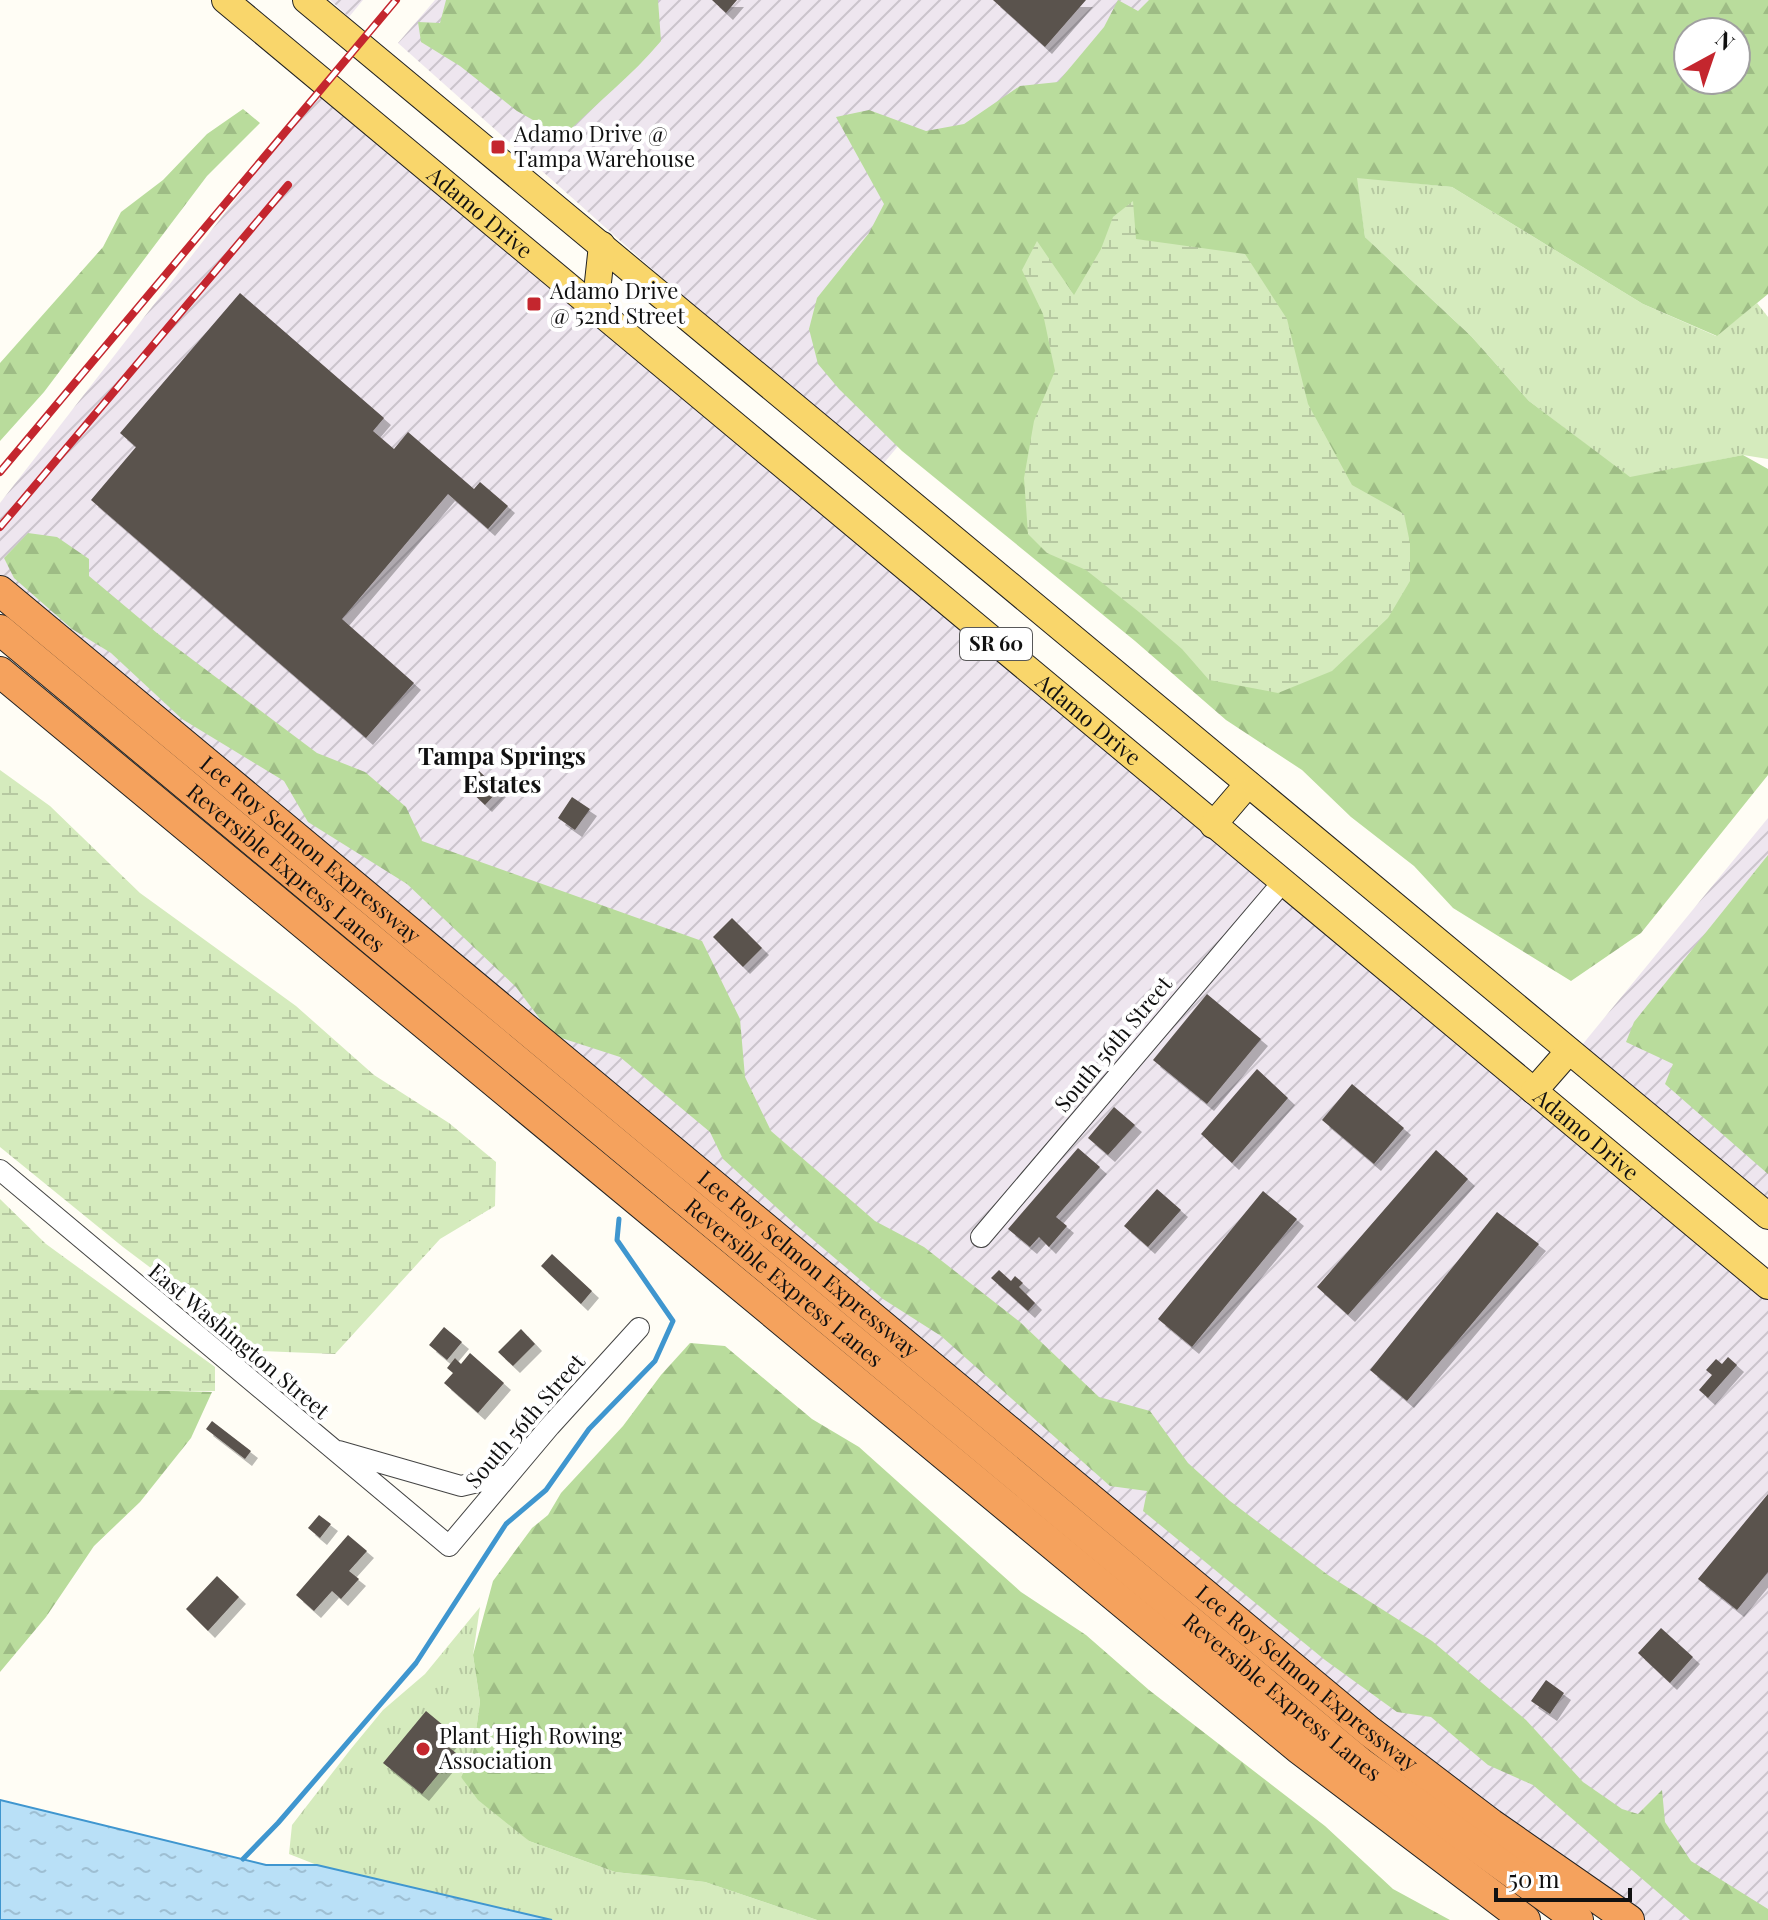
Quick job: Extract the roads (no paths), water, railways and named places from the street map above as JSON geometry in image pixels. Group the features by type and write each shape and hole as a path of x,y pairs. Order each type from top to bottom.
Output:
{"highway":[{"name":"Lee Roy Selmon Expressway","path":"0,591 1369,1731 1491,1824 1629,1920"},
{"name":"Reversible Express Lanes","path":"0,630 1350,1754 1441,1824 1578,1920"},
{"path":"0,672 1298,1748 1525,1920"}],"main road":[{"name":"Adamo Drive","path":"225,0 1768,1286"},
{"name":"SR 60","path":"306,0 1768,1216"},
{"path":"595,310 602,245"},
{"path":"1213,825 1248,784"},
{"path":"1534,1091 1569,1051"}],"street":[{"name":"South 56th Street","path":"981,1237 1282,883"},
{"name":"East Washington Street","path":"0,1170 449,1546"},
{"name":"South 56th Street","path":"449,1546 639,1328"},
{"path":"328,1447 461,1486 508,1475"}],"water":[{"path":"0,1800 266,1865 317,1865 552,1920 0,1920"}],"waterway":[{"path":"243,1859 278,1823 416,1663 506,1524 546,1490 589,1429 655,1361 673,1321 617,1240 619,1219"}],"railway":[{"path":"0,472 396,0"},
{"path":"0,527 288,185"}],"place":[{"name":"Adamo Drive @ Tampa Warehouse","path":"498,147"},
{"name":"Adamo Drive @ 52nd Street","path":"534,304"},
{"name":"Plant High Rowing Association","path":"423,1749"}],"district":[{"name":"Tampa Springs Estates","path":"502,771"}]}
